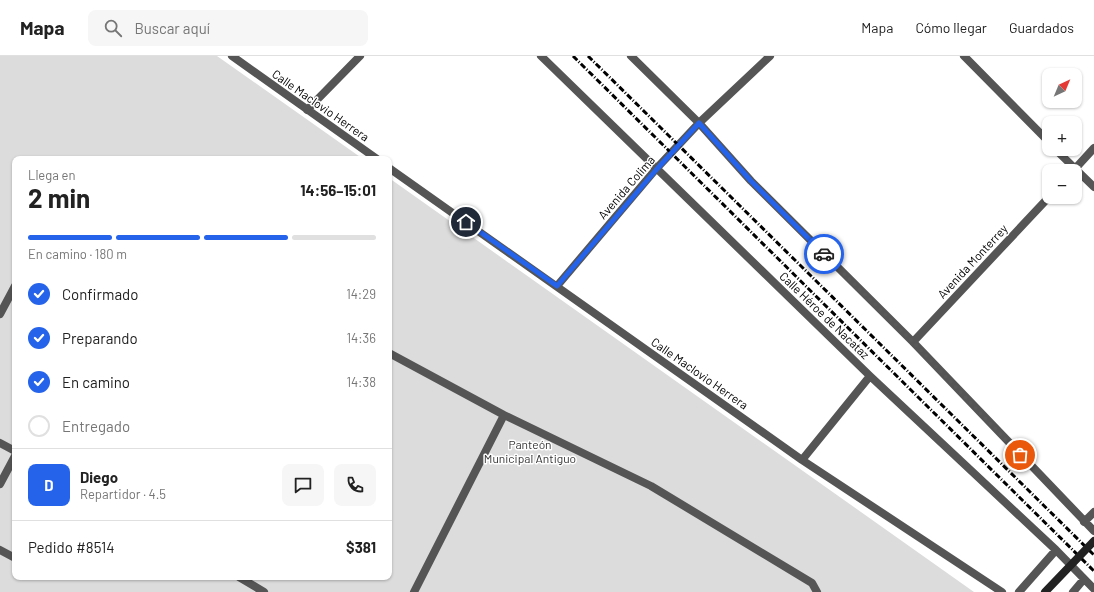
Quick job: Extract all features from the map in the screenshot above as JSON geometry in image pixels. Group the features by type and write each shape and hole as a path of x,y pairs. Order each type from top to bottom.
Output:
{"street":[{"name":"Calle Maclovio Herrera","path":"232,56 373,156"},
{"path":"307,110 360,56"},
{"name":"Calle Héroe de Nacataz","path":"541,56 656,170 870,376 1056,550 1094,590"},
{"path":"631,56 699,123 751,181 913,342 1094,531"},
{"name":"Avenida Colima","path":"557,286 656,170 699,123 770,56"},
{"path":"964,56 1042,135"},
{"path":"1079,164 1094,148"},
{"path":"1062,156 1069,164"},
{"name":"Calle Maclovio Herrera","path":"392,170 802,460 1002,592"},
{"path":"1082,177 1094,187"},
{"name":"Avenida Monterrey","path":"913,342 1042,204"},
{"path":"0,314 12,292"},
{"path":"392,355 504,416 651,486 812,583 817,592"},
{"path":"802,460 870,376"},
{"path":"414,592 504,416"},
{"path":"0,443 12,449"},
{"path":"0,484 12,462"},
{"path":"1084,522 1094,512"},
{"path":"1044,592 1094,541"},
{"path":"0,550 12,556"},
{"path":"1019,592 1056,550"},
{"path":"1073,592 1084,579"},
{"path":"243,580 264,592"}],"green space":[{"name":"Panteón Municipal Antiguo","path":"0,56 217,56 359,156 12,156 12,580 392,580 392,180 974,592 0,592"}],"railway":[{"path":"573,56 1094,571"},
{"path":"588,56 1094,555"}],"way so far":[{"path":"824,254 913,342 1020,455"}],"route":[{"path":"466,222 557,286 656,170 699,123 751,181 824,254"}]}
